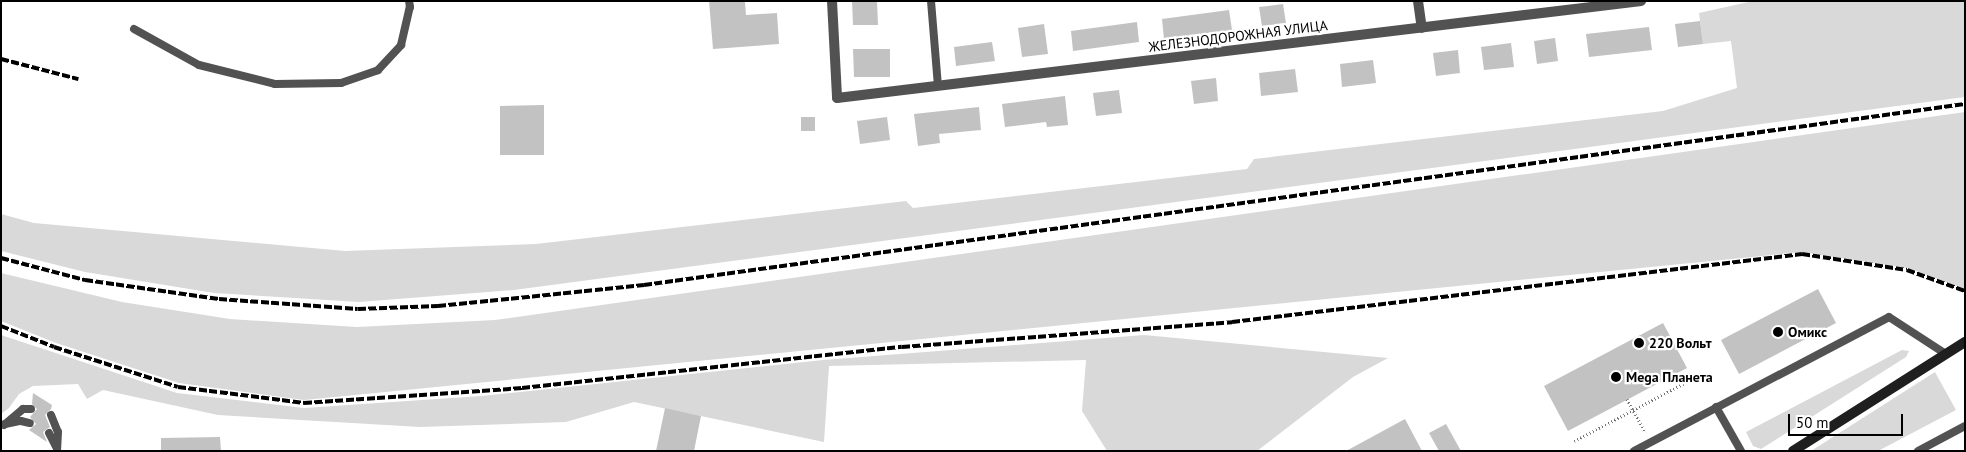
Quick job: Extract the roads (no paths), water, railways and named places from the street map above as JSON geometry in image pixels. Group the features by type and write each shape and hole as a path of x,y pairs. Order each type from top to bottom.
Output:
{"street":[{"name":"ЖЕЛЕЗНОДОРОЖНАЯ УЛИЦА","path":"832,1 837,98 1641,1"},
{"path":"1418,1 1422,28"},
{"path":"1793,451 1946,354 1964,346"}],"lane":[{"path":"134,29 199,65 275,84 341,83 378,70 401,45 410,7 409,1"},
{"path":"932,1 938,86"},
{"path":"1634,451 1889,316 1946,354"},
{"path":"1716,407 1740,451"},
{"path":"2,426 23,409 31,409"},
{"path":"51,415 58,432 58,450"},
{"path":"2,426 21,421 30,423"},
{"path":"1918,451 1965,426"},
{"path":"49,433 58,450"}],"railway":[{"path":"1,59 78,79"},
{"path":"1,258 85,280 219,299 358,309 438,306 644,285 1965,104"},
{"path":"1,326 54,347 178,387 304,403 522,388 902,347 1232,322 1802,254 1907,270 1965,291"}],"place":[{"name":"Омикс","path":"1778,332"},
{"name":"220 Вольт","path":"1639,343"},
{"name":"Mega Планета","path":"1616,377"}]}
